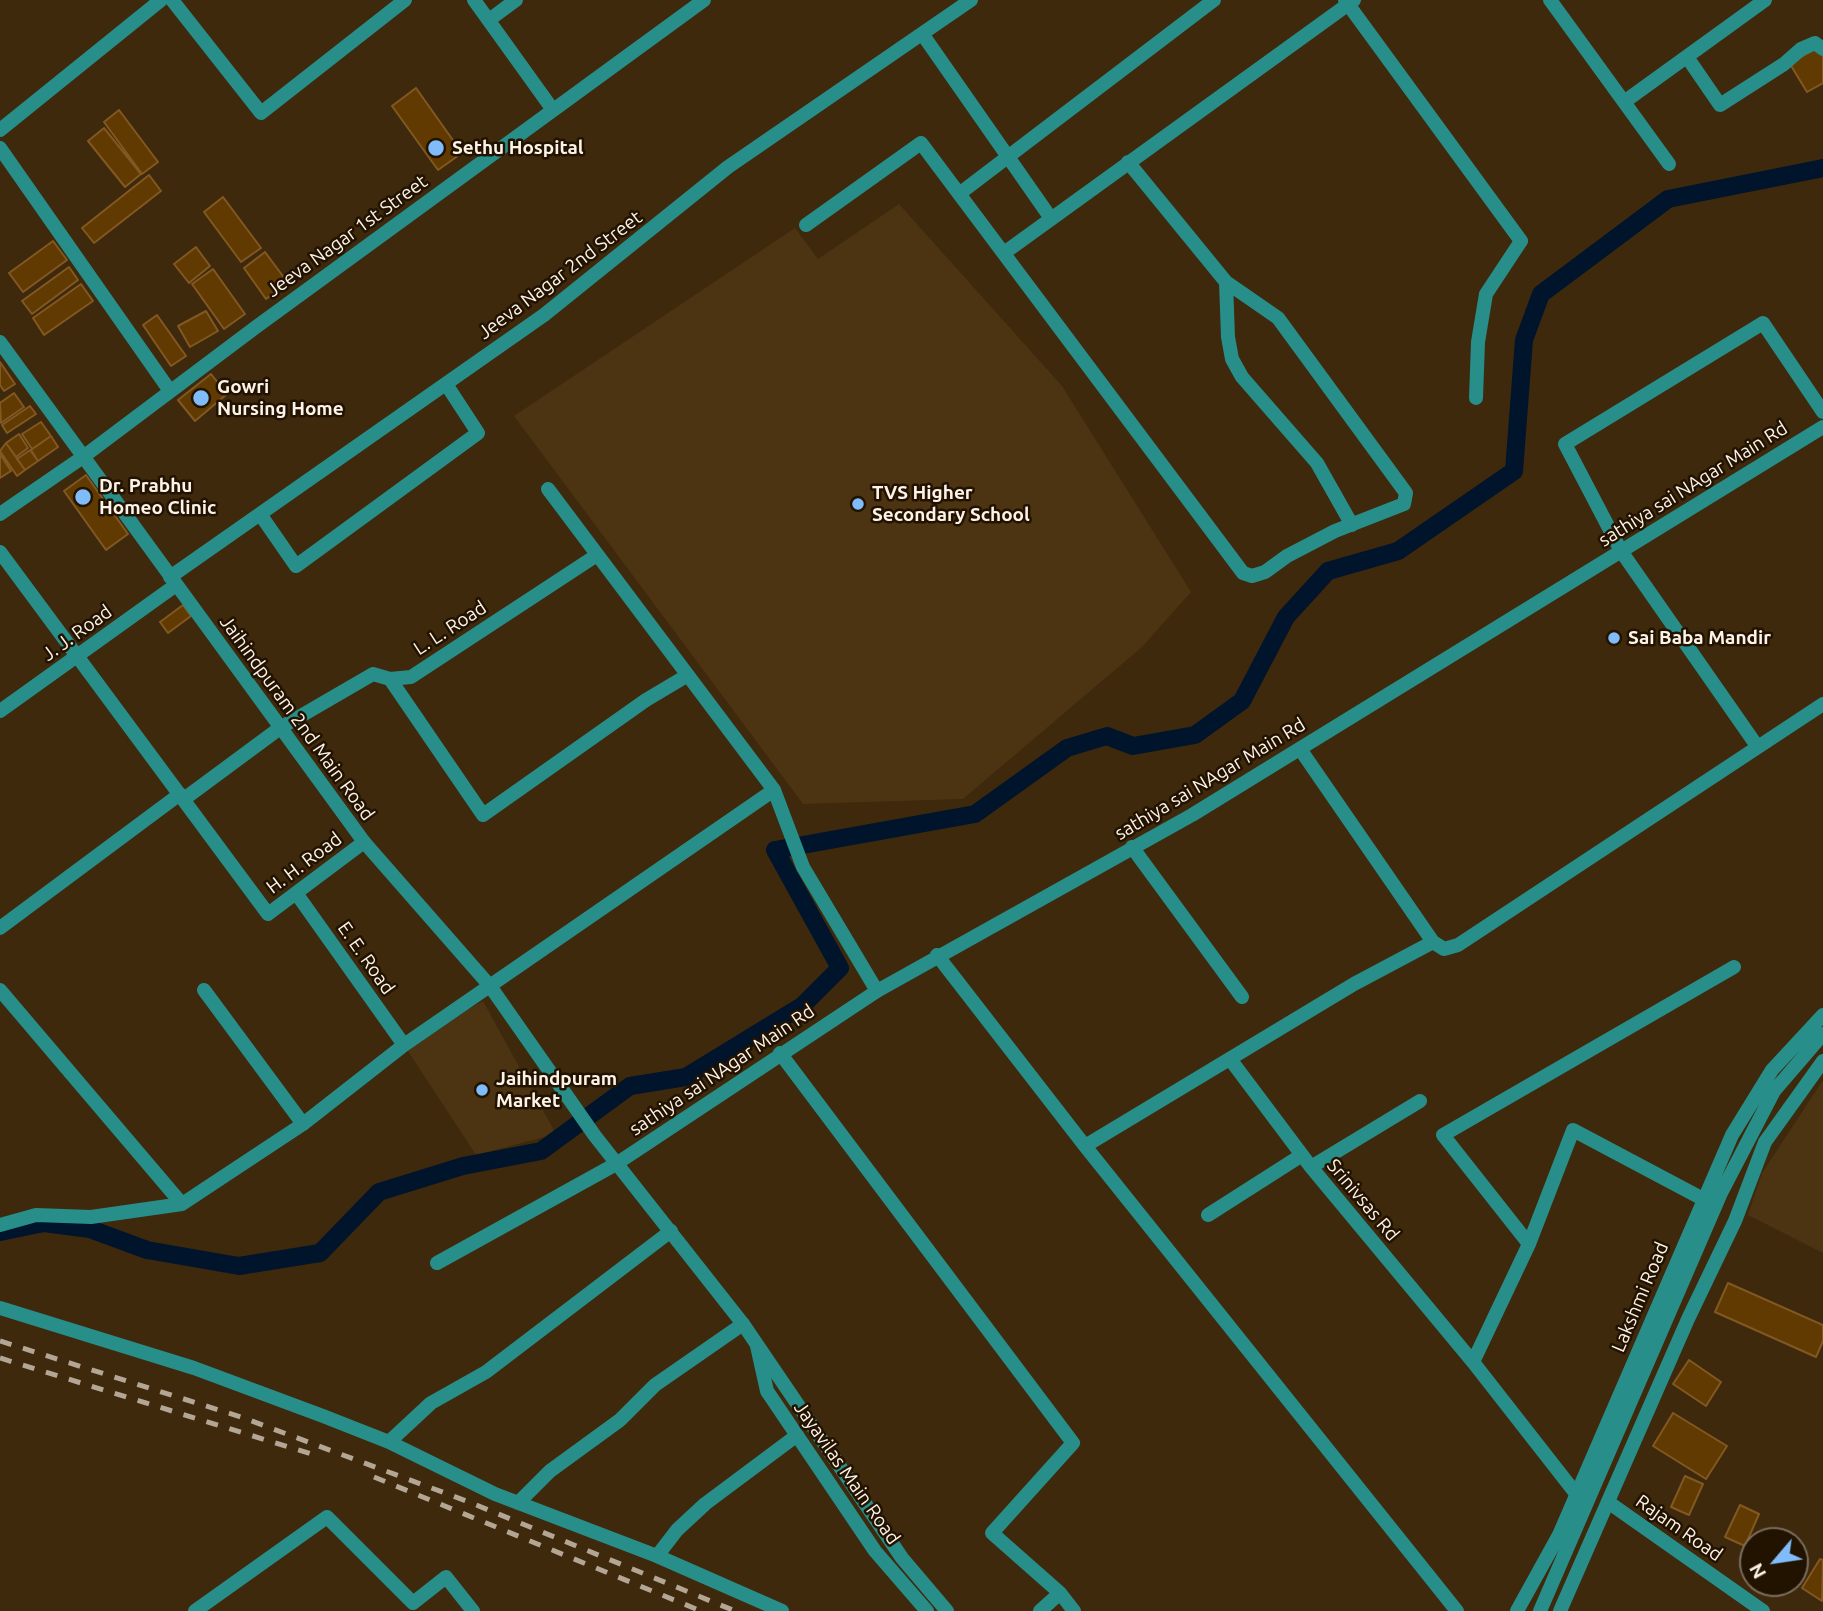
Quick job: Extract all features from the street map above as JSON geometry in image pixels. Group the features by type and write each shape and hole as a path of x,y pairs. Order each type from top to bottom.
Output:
{"street":[{"path":"0,130 161,0"},
{"path":"172,0 261,113 405,0"},
{"path":"474,0 553,110"},
{"path":"489,20 516,0"},
{"name":"Jeeva Nagar 1st Street","path":"0,514 83,457 704,0"},
{"name":"Jeeva Nagar 2nd Street","path":"173,581 260,514 544,315 729,167 971,0"},
{"path":"959,194 1214,0"},
{"path":"1551,0 1669,164"},
{"path":"1624,103 1765,0"},
{"path":"1004,253 1349,1 1521,241 1486,294 1478,342 1476,398"},
{"path":"923,35 1050,217"},
{"path":"1687,57 1720,105 1784,65 1801,49 1815,43 1823,49"},
{"path":"806,225 921,143 1243,573 1252,576 1265,572 1299,550 1352,525 1397,509 1407,500 1406,493 1278,318 1226,282 1128,162"},
{"path":"0,148 170,391"},
{"path":"1226,282 1228,337 1233,359 1242,377 1317,463 1352,525"},
{"path":"1757,746 1621,551 1565,444 1763,323 1823,412"},
{"name":"Jaihindpuram 2nd Main Road","path":"0,342 364,842 490,986 595,1136"},
{"path":"260,514 296,566 478,433 446,384"},
{"name":"sathiya sai NAgar Main Rd","path":"437,1263 616,1164 877,991 1300,749 1823,426"},
{"path":"548,489 774,790 803,867 877,991"},
{"path":"0,552 182,797"},
{"name":"L. L. Road","path":"0,928 281,729 373,674 390,679 411,677 597,555"},
{"name":"J. J. Road","path":"0,712 173,581"},
{"path":"390,679 483,816 646,700 688,675"},
{"path":"1300,749 1433,942 1444,949 1458,946 1823,704"},
{"path":"0,1225 36,1215 94,1217 182,1204 303,1124 404,1045 774,790"},
{"name":"H. H. Road","path":"182,797 268,914 364,842"},
{"path":"1132,847 1242,997"},
{"name":"E. E. Road","path":"296,892 404,1045"},
{"path":"1085,1146 1354,984 1433,942"},
{"path":"937,955 1085,1146 1457,1611"},
{"path":"1529,1244 1443,1135 1734,967"},
{"path":"204,990 303,1124"},
{"path":"3,1000 182,1204"},
{"name":"Lakshmi Road","path":"1517,1611 1559,1535 1732,1135 1772,1070 1823,1015"},
{"path":"1540,1611 1721,1193 1774,1091 1823,1034"},
{"path":"780,1053 1073,1443 992,1533 1060,1593 1074,1611"},
{"name":"Srinivsas Rd","path":"1230,1059 1311,1167 1473,1362 1577,1495"},
{"path":"1560,1611 1688,1319 1735,1221 1765,1142 1823,1061"},
{"path":"1311,1167 1420,1101"},
{"path":"1473,1362 1529,1244 1573,1130 1703,1199"},
{"name":"Jayavilas Main Road","path":"595,1136 743,1324 902,1558 947,1611"},
{"path":"1208,1215 1302,1155"},
{"path":"389,1442 431,1403 486,1372 671,1231"},
{"path":"0,1308 194,1368 389,1442 518,1503 657,1556 782,1611"},
{"path":"518,1503 550,1471 620,1420 655,1385 743,1324"},
{"name":"Jayavilas Main Road","path":"757,1346 767,1391 875,1551 927,1611"},
{"path":"657,1556 677,1530 705,1504 796,1436"},
{"name":"Rajam Road","path":"1608,1502 1763,1611"},
{"path":"195,1611 327,1517 416,1607 446,1577 473,1611"},
{"path":"1040,1611 1060,1593"}],"shaded area":[{"name":"TVS Higher Secondary School","path":"899,204 1062,386 1191,592 1142,647 963,799 803,804 514,416 795,228 818,259"},
{"name":"Jaihindpuram Market","path":"483,1001 556,1134 476,1155 404,1045"},
{"path":"1823,1080 1823,1253 1748,1215 1762,1173"}],"building":[{"path":"1818,47 1823,56 1823,83 1807,92 1790,64"},
{"path":"416,88 462,153 438,170 392,106"},
{"path":"119,110 158,162 142,174 104,122"},
{"path":"104,128 141,174 125,187 88,141"},
{"path":"149,175 161,191 94,243 82,228"},
{"path":"223,197 261,248 241,262 204,212"},
{"path":"53,241 67,260 23,292 9,273"},
{"path":"196,247 210,266 189,283 174,264"},
{"path":"265,252 288,283 266,299 244,268"},
{"path":"69,267 78,280 32,314 22,301"},
{"path":"213,269 245,314 224,329 192,284"},
{"path":"81,284 93,301 44,335 33,318"},
{"path":"206,311 218,331 190,347 178,326"},
{"path":"157,315 186,356 171,366 143,325"},
{"path":"0,362 15,384 4,391 0,385"},
{"path":"211,374 227,394 195,421 178,400"},
{"path":"14,393 24,407 1,423 0,403"},
{"path":"30,406 36,414 7,433 2,425"},
{"path":"41,422 51,436 32,449 22,434"},
{"path":"19,434 28,448 16,457 6,443"},
{"path":"51,436 58,447 38,461 31,450"},
{"path":"6,443 25,470 17,476 0,451"},
{"path":"30,450 38,461 25,470 17,459"},
{"path":"0,454 11,471 0,478"},
{"path":"86,475 128,534 106,550 64,491"},
{"path":"183,605 191,616 168,633 160,622"},
{"path":"1728,1283 1823,1325 1823,1341 1816,1357 1715,1312"},
{"path":"1689,1360 1721,1382 1706,1406 1673,1384"},
{"path":"1673,1413 1727,1446 1706,1479 1653,1446"},
{"path":"1685,1476 1703,1484 1689,1515 1671,1507"},
{"path":"1740,1505 1759,1514 1753,1527 1739,1527 1739,1543 1725,1537"},
{"path":"1820,1559 1823,1560 1822,1601 1809,1593 1809,1577"}],"waterway":[{"path":"0,1232 44,1223 90,1229 147,1250 239,1266 320,1253 379,1192 463,1166 541,1151 630,1086 686,1077 802,1006 840,968 775,850 975,814 1067,748 1107,736 1133,746 1195,735 1242,701 1286,617 1328,571 1398,551 1514,471 1524,340 1541,294 1668,199 1823,168"}],"railway":[{"path":"0,1341 241,1417 469,1502 735,1611"},
{"path":"0,1358 318,1456"},
{"path":"374,1477 701,1611"}],"place":[{"name":"Sethu Hospital","path":"436,148"},
{"name":"Gowri Nursing Home","path":"201,398"},
{"name":"Dr. Prabhu Homeo Clinic","path":"83,497"},
{"name":"TVS Higher Secondary School","path":"858,504"},
{"name":"Sai Baba Mandir","path":"1614,638"},
{"name":"Jaihindpuram Market","path":"482,1090"}]}
